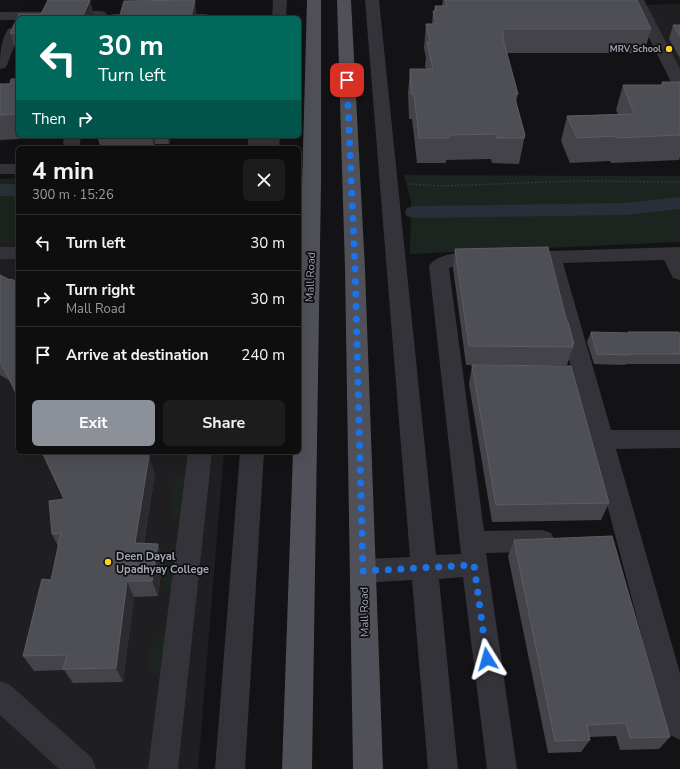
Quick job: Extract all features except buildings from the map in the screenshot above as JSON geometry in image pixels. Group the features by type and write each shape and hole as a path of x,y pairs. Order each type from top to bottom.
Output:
{"main road":[{"name":"Mall Road","path":"297,769 312,183 314,0"},
{"name":"Mall Road","path":"344,0 355,269 368,769"}],"street":[{"path":"279,16 280,0"},
{"path":"372,0 423,568 443,769"},
{"path":"637,0 680,84"},
{"path":"54,16 100,13"},
{"path":"119,14 162,16"},
{"path":"0,16 16,16"},
{"path":"0,65 10,32"},
{"path":"0,169 16,169"},
{"path":"0,253 16,253"},
{"path":"552,257 603,440 618,541 680,725"},
{"path":"502,769 474,553 460,374 439,266 443,263 455,260 552,257 677,260"},
{"path":"561,375 585,375"},
{"path":"603,440 680,439"},
{"path":"163,769 200,454"},
{"path":"230,769 252,454"},
{"path":"363,571 423,568 474,553 567,541"},
{"path":"0,695 81,769"}],"path":[{"path":"389,184 442,186 566,181 680,182"}],"shaded area":[{"name":"MRV School","path":"680,4 680,93 635,5"},
{"path":"404,175 680,176 680,242 410,254 411,202"},
{"path":"16,178 16,242 0,242 0,179"},
{"name":"Deen Dayal Upadhyay College","path":"0,242 16,242 16,454 224,454 198,769 0,769"},
{"path":"178,475 185,476 180,517 174,520 170,516 175,478"},
{"path":"171,559 175,563 173,585 167,592 160,591 164,561"},
{"path":"159,635 163,635 167,638 162,669 154,673 150,672 148,663 151,647"}],"waterway":[{"path":"0,190 16,190"},
{"path":"414,212 625,209 680,203"}],"place":[{"name":"MRV School","path":"669,49"},
{"name":"Deen Dayal Upadhyay College","path":"108,562"}],"route":[{"path":"347,80 355,269 363,571 474,565 487,659"}]}
